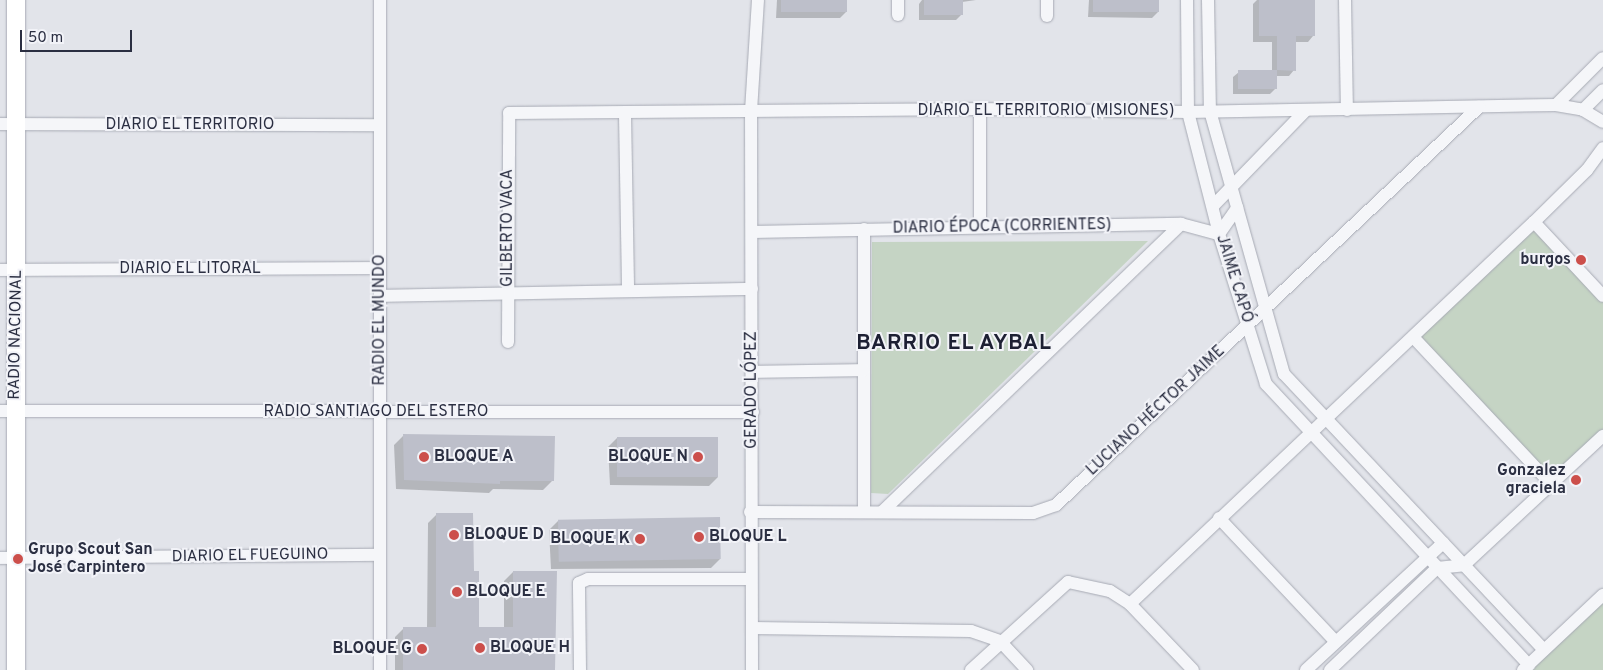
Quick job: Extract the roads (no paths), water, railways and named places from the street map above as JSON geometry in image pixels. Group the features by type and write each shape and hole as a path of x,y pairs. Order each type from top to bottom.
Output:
{"street":[{"name":"RADIO NACIONAL","path":"16,0 8,124 18,270 7,411 7,558 16,670"},
{"name":"RADIO EL MUNDO","path":"380,0 380,670"},
{"name":"GERADO LÓPEZ","path":"752,670 750,579 753,412 751,111 758,0"},
{"path":"898,0 898,16"},
{"path":"1047,0 1047,16"},
{"name":"JAIME CAPÓ","path":"1187,0 1188,112 1214,205 1219,234 1266,384 1438,568 1526,667"},
{"name":"JAIME CAPÓ","path":"1208,0 1210,111 1230,191 1237,208 1284,374 1544,650"},
{"path":"1345,0 1347,110"},
{"path":"1556,105 1603,58"},
{"path":"1603,90 1583,110 1603,122"},
{"name":"DIARIO EL TERRITORIO (MISIONES)","path":"509,113 625,114 980,109 1188,112 1556,105 1583,110"},
{"name":"LUCIANO HÉCTOR JAIME","path":"750,512 1033,513 1056,505 1479,107"},
{"path":"980,109 980,227"},
{"path":"1214,205 1230,191 1306,110"},
{"name":"GILBERTO VACA","path":"508,342 509,113"},
{"path":"625,114 628,291"},
{"name":"DIARIO EL TERRITORIO","path":"8,124 380,125"},
{"path":"1130,604 1310,432 1414,338 1587,170 1603,148"},
{"path":"1219,234 1237,208"},
{"path":"1534,222 1603,296"},
{"path":"883,511 1180,224"},
{"name":"DIARIO ÉPOCA (CORRIENTES)","path":"752,232 864,228 1180,224 1219,234"},
{"path":"864,228 864,511"},
{"name":"DIARIO EL LITORAL","path":"0,270 380,268"},
{"path":"380,296 752,290"},
{"path":"1414,338 1552,485"},
{"path":"752,372 864,370"},
{"name":"RADIO SANTIAGO DEL ESTERO","path":"7,411 753,412"},
{"path":"1330,670 1438,568 1464,566 1603,436"},
{"path":"1219,518 1336,642"},
{"path":"1306,670 1443,543"},
{"name":"DIARIO EL FUEGUINO","path":"7,558 380,555"},
{"path":"580,670 580,583 588,579 750,579"},
{"path":"971,670 1000,641 1068,582 1110,591 1130,604 1193,670"},
{"path":"1526,667 1603,595"},
{"path":"752,628 971,631 1000,641 1027,670"}],"place":[{"name":"burgos","path":"1581,260"},
{"name":"BLOQUE A","path":"424,457"},
{"name":"BLOQUE N","path":"698,457"},
{"name":"Gonzalez graciela","path":"1576,480"},
{"name":"BLOQUE D","path":"454,535"},
{"name":"BLOQUE L","path":"699,537"},
{"name":"BLOQUE K","path":"640,539"},
{"name":"Grupo Scout San José Carpintero","path":"18,559"},
{"name":"BLOQUE E","path":"457,592"},
{"name":"BLOQUE H","path":"480,648"},
{"name":"BLOQUE G","path":"422,649"}],"district":[{"name":"BARRIO EL AYBAL","path":"954,344"}]}
